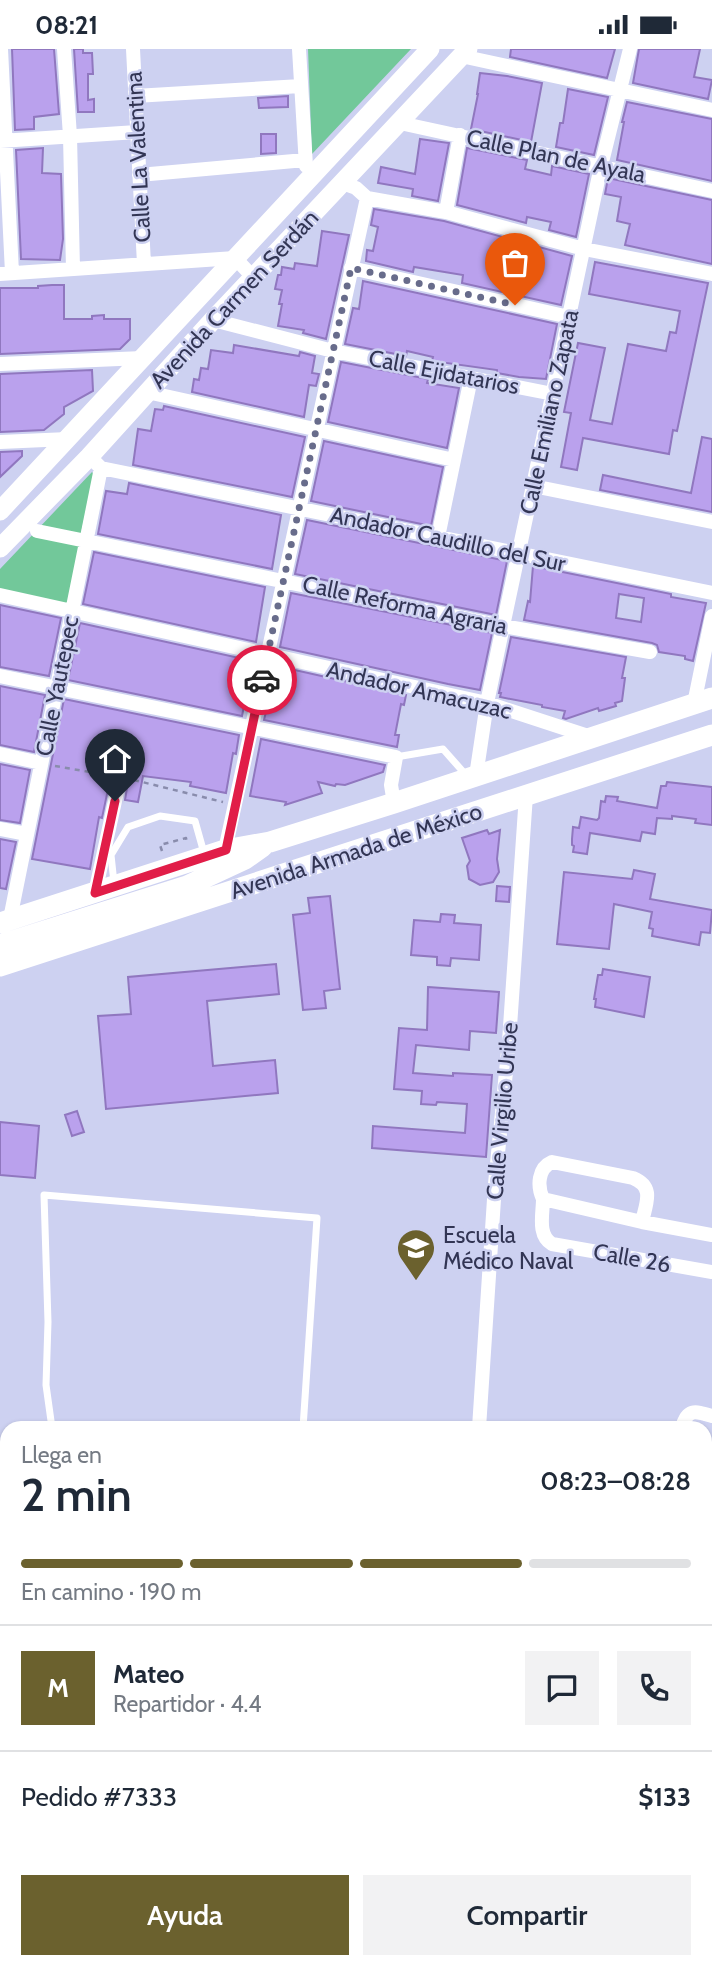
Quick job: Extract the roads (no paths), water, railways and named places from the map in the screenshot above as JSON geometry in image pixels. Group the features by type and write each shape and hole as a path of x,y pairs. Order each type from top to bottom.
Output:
{"main road":[{"name":"Avenida Armada de México","path":"6,912 105,889 226,850 270,842 703,701"},
{"name":"Avenida Armada de México","path":"0,966 712,735"},
{"path":"0,944 187,887 245,859 270,842"}],"street":[{"path":"1,49 6,274 235,258 253,277"},
{"path":"64,49 70,136 73,269"},
{"name":"Calle La Valentina","path":"133,49 144,264"},
{"path":"299,49 307,182"},
{"name":"Avenida Carmen Serdán","path":"0,511 430,49"},
{"name":"Calle Emiliano Zapata","path":"472,777 601,166 630,49"},
{"path":"464,53 712,110"},
{"name":"Avenida Carmen Serdán","path":"0,548 95,463 147,392 464,53"},
{"path":"135,96 301,86"},
{"name":"Calle Plan de Ayala","path":"400,123 712,191"},
{"path":"3,141 137,132"},
{"path":"446,212 460,135"},
{"path":"139,176 305,160"},
{"path":"342,183 356,188 367,198 446,212 584,249 712,274"},
{"path":"226,850 367,198"},
{"path":"351,268 569,317"},
{"name":"Calle Ejidatarios","path":"213,320 333,351 553,394"},
{"path":"0,364 143,358"},
{"path":"438,537 471,378"},
{"path":"147,392 454,460"},
{"path":"0,442 68,439"},
{"name":"Andador Caudillo del Sur","path":"95,463 299,509 712,593"},
{"name":"Calle Yautepec","path":"6,912 27,834 72,613 86,540 95,463"},
{"path":"533,486 712,522"},
{"name":"Calle Reforma Agraria","path":"37,531 503,626 650,652"},
{"name":"Andador Amacuzac","path":"0,595 487,703 591,737"},
{"path":"703,701 712,617"},
{"path":"0,676 396,757 391,785 394,803"},
{"path":"0,754 41,763"},
{"path":"105,889 120,778"},
{"name":"Calle Virgilio Uribe","path":"480,1421 495,1184 509,1041 526,795"},
{"path":"0,829 27,834"},
{"path":"642,1222 648,1197 647,1187 641,1181 552,1162 546,1164 542,1171 538,1190 543,1199 642,1222 712,1235"},
{"name":"Calle 26","path":"543,1199 542,1234 546,1241 552,1244 712,1272"},
{"path":"684,1421 690,1413 712,1416"}],"lane":[{"path":"396,757 443,749 472,777"},
{"path":"105,889 111,855 128,827 160,816 195,821 205,857"},
{"path":"51,1421 46,1385 48,1322 44,1195 317,1218 303,1421"}],"place":[{"name":"Escuela Médico Naval","path":"416,1282"}]}
